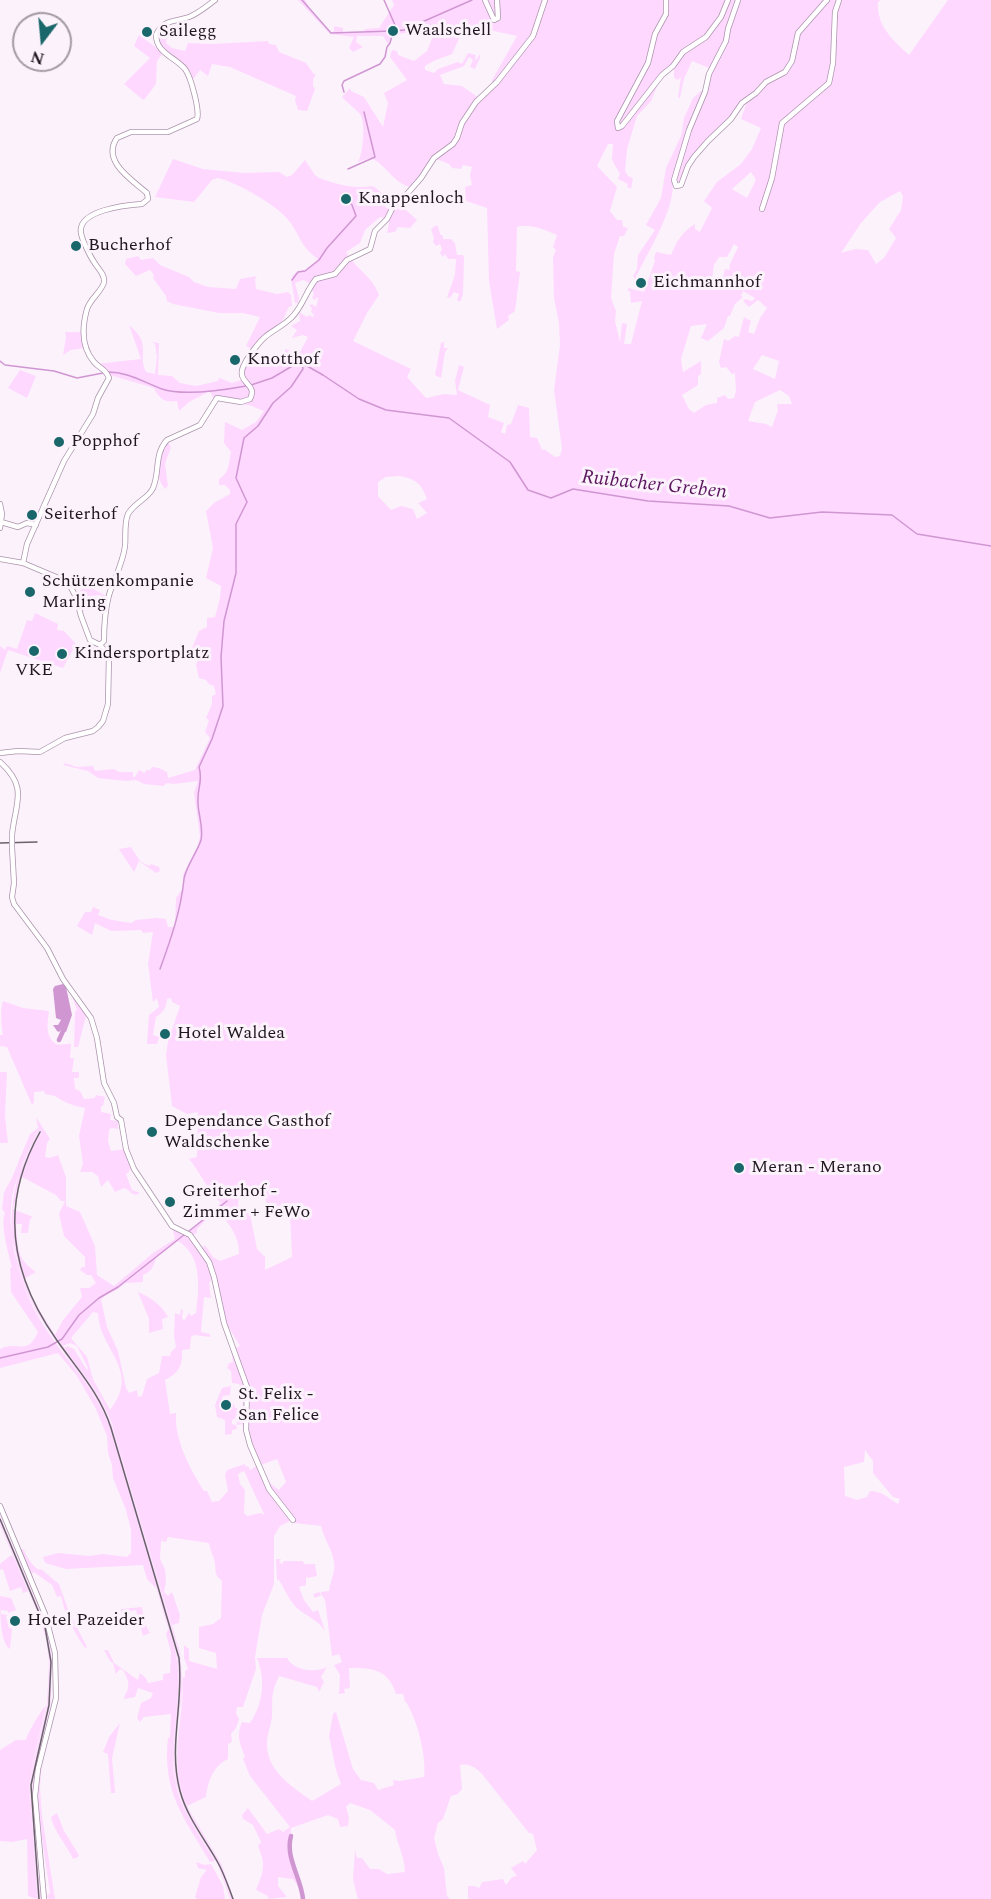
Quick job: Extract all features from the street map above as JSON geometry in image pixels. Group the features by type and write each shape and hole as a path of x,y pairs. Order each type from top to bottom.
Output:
{"street":[{"path":"23,563 27,544 64,461 93,414 98,398 110,378 107,372 92,360 83,335 82,326 91,299 104,283 102,273 95,264 80,232 81,226 95,213 142,204 148,199 147,193 126,175 114,159 113,148 117,138 130,132 168,132 197,119 198,113 186,71 159,47 156,35 165,23 190,17 215,0"},
{"path":"485,0 494,20 498,18 497,0"},
{"path":"100,645 104,641 109,598 125,546 127,518 136,504 152,492 156,480 158,455 163,444 200,424 217,398 242,402 250,399 253,393 252,387 243,380 241,374 245,362 265,337 293,317 316,279 335,274 347,260 370,249 375,231 387,219 396,201 407,194 434,158 458,138 462,123 476,102 497,82 533,36 545,0"},
{"path":"666,0 666,14 655,34 648,63 617,122 618,128 683,52 706,37 721,17 729,0"},
{"path":"738,0 726,41 709,74 705,92 686,139 674,180 676,186 681,185 694,157 731,119 742,103 766,82 785,72 792,61 798,33 827,0"},
{"path":"762,209 782,123 829,83 833,63 835,12 839,0"},
{"path":"0,504 2,514 0,525 18,527 27,523 36,525"},
{"path":"0,559 23,563 68,582 76,597 90,640 100,645 110,655 108,704 103,721 98,727 93,731 65,738 40,752 18,750 0,753"},
{"path":"0,762 11,773 18,786 19,796 12,835 14,904 47,948 63,979 91,1018 97,1038 104,1083 114,1102 117,1117 121,1120 126,1149 134,1168 172,1226 190,1235 209,1262 224,1323 247,1387 246,1430 250,1445 269,1489 293,1520"},
{"path":"0,1506 45,1614 55,1653 56,1698 38,1769 35,1796 45,1899"}],"shaded area":[{"path":"298,0 305,0 330,33 334,31 334,26 343,28 343,32 379,28 394,5 392,0 881,0 878,2 878,11 883,26 909,55 948,0 991,0 991,1899 468,1899 468,1886 479,1888 482,1882 503,1879 506,1885 512,1877 517,1876 511,1868 523,1861 525,1864 537,1850 533,1834 529,1833 482,1774 472,1766 460,1765 462,1789 458,1794 451,1796 443,1819 438,1823 434,1838 444,1868 447,1896 450,1899 358,1899 353,1879 355,1850 357,1858 362,1858 370,1869 379,1869 387,1874 405,1872 405,1867 395,1830 370,1810 350,1803 346,1807 349,1817 348,1826 340,1827 338,1819 328,1815 291,1828 289,1856 302,1892 293,1879 278,1877 278,1886 287,1897 268,1899 268,1896 256,1890 263,1868 258,1846 261,1842 253,1825 243,1819 242,1815 248,1808 267,1834 279,1829 283,1832 290,1827 250,1776 239,1740 242,1722 250,1723 258,1708 262,1692 262,1675 257,1658 287,1658 295,1666 305,1670 327,1667 321,1677 324,1682 319,1692 317,1687 279,1676 273,1692 272,1717 267,1740 270,1760 280,1776 312,1801 341,1784 329,1736 333,1714 336,1712 353,1769 361,1780 374,1783 378,1790 394,1785 393,1780 424,1777 423,1749 414,1718 403,1694 396,1694 389,1679 372,1670 349,1668 350,1688 344,1689 345,1693 339,1694 340,1675 334,1665 342,1662 339,1654 332,1656 325,1600 322,1595 315,1598 313,1594 319,1592 321,1595 321,1592 329,1591 334,1569 333,1557 321,1526 294,1523 292,1520 280,1526 274,1536 274,1584 262,1615 255,1657 256,1669 243,1707 237,1707 236,1713 239,1719 231,1734 232,1742 228,1744 228,1759 212,1775 206,1797 187,1806 181,1788 177,1756 183,1677 188,1669 184,1658 184,1645 189,1649 189,1661 217,1669 216,1653 199,1648 199,1627 213,1624 221,1618 222,1581 217,1575 209,1543 168,1537 166,1542 161,1541 160,1559 165,1569 166,1582 164,1592 168,1596 172,1592 180,1615 179,1623 172,1625 112,1423 99,1395 64,1348 68,1346 74,1349 87,1370 77,1346 70,1343 63,1346 55,1335 63,1320 82,1297 80,1288 89,1288 96,1283 91,1275 80,1270 85,1267 85,1257 64,1236 59,1214 65,1201 61,1201 56,1195 22,1177 13,1209 33,1217 30,1219 28,1233 21,1233 22,1224 16,1224 18,1245 21,1257 36,1272 24,1279 12,1231 15,1257 22,1283 33,1307 92,1393 108,1423 157,1589 147,1579 143,1565 66,1569 45,1563 43,1557 58,1553 127,1557 131,1553 131,1530 126,1510 113,1478 107,1436 95,1407 77,1376 58,1353 0,1368 0,1349 26,1346 34,1340 38,1332 11,1292 10,1268 12,1267 4,1231 5,1213 2,1209 4,1192 30,1134 38,1128 36,1117 50,1139 47,1143 45,1157 58,1155 66,1177 66,1206 80,1212 95,1246 97,1275 114,1286 153,1253 175,1239 172,1226 188,1232 221,1203 189,1159 197,1157 198,1112 187,1114 172,1106 166,1055 180,1006 172,1002 171,998 167,999 164,1010 156,1017 153,1035 159,1037 157,1044 147,1044 149,1015 159,1007 157,998 153,1002 148,964 153,932 111,931 95,923 92,935 77,926 85,912 91,912 93,907 100,910 98,915 112,920 131,923 136,920 166,919 168,927 173,927 176,898 183,888 183,875 200,836 194,793 198,781 167,783 163,786 144,784 136,780 98,778 88,771 63,765 65,763 77,767 93,766 95,771 114,769 119,772 133,772 133,777 139,770 145,773 152,767 167,772 168,778 195,770 210,738 205,732 209,720 206,718 212,704 212,696 216,694 214,686 199,678 196,665 198,659 192,655 192,648 199,631 207,627 207,618 215,617 221,586 206,578 213,548 206,511 214,503 230,494 230,490 225,485 219,485 219,479 228,467 231,452 224,443 225,422 242,430 256,422 264,411 249,405 214,400 208,392 189,402 179,411 177,401 163,399 154,388 110,375 109,371 96,364 141,359 129,325 141,338 146,372 155,374 157,357 155,344 152,342 159,343 158,375 172,376 180,383 196,386 218,381 219,378 232,383 242,380 241,374 254,350 246,346 260,317 243,313 219,313 173,304 167,301 150,270 136,276 125,264 126,259 138,256 141,260 153,258 160,265 208,287 236,289 240,279 257,276 256,289 277,294 288,292 291,295 292,306 254,355 252,363 267,366 282,362 284,357 289,358 285,349 300,352 308,337 303,335 292,338 297,330 291,326 300,321 299,312 307,317 309,315 313,317 312,308 309,306 312,304 316,307 318,298 315,300 312,298 314,294 308,282 303,280 295,283 299,298 298,303 295,303 291,280 298,271 305,270 318,259 308,250 290,222 276,209 256,195 225,180 217,178 212,180 194,202 155,197 173,159 203,169 244,173 279,172 287,177 292,175 305,160 319,178 346,186 373,186 387,197 385,207 391,211 396,201 417,220 410,228 398,227 395,232 387,233 389,223 386,218 380,217 365,230 360,243 346,252 373,283 379,295 353,341 411,369 407,377 426,398 444,394 457,395 455,381 459,365 464,367 458,390 490,405 488,417 504,423 501,432 505,434 507,425 511,424 518,405 529,408 530,437 537,438 542,450 544,449 555,457 560,456 562,449 554,390 560,345 554,298 553,257 556,250 553,247 557,235 532,226 517,227 516,271 520,272 515,311 508,316 509,320 497,329 489,281 487,208 466,201 465,187 472,185 470,175 472,167 463,165 461,169 452,168 449,164 434,158 412,187 400,183 382,165 371,158 358,162 363,138 362,118 342,97 350,88 351,91 364,97 383,127 388,103 384,93 407,80 390,57 392,50 414,61 427,51 435,31 392,34 388,44 383,36 357,36 356,42 363,47 353,52 349,48 354,37 330,34","holes":["485,29 517,36 492,80 492,87 479,98 462,86 444,84 440,75 464,66 469,57 473,60 470,67 475,69 480,54 476,60 476,55 468,53 462,64 458,62 438,69 434,73 425,70 425,66 452,54 463,30","692,61 709,68 704,91 693,98 684,118 681,136 666,168 661,198 646,225 655,230 638,255 637,269 633,276 635,279 666,217 673,191 672,181 681,160 683,161 677,177 678,183 707,140 733,115 744,99 747,102 741,119 761,128 752,149 741,164 717,182 704,201 712,208 700,232 695,229 695,224 680,237 671,255 656,252 644,292 628,288 631,303 642,301 631,344 624,344 627,324 622,323 620,342 615,321 616,311 611,298 614,254 620,236 624,236 628,228 623,227 622,220 617,220 610,211 617,187 597,166 608,144 613,144 612,160 620,174 618,179 628,184 627,187 631,189 633,178 625,171 627,149 637,116 651,101 661,77 660,74 670,66 674,69 674,78 678,80 681,77 678,97 680,98 684,79","751,172 756,180 747,198 732,189","900,191 903,196 901,210 889,229 896,238 884,258 876,264 868,250 855,249 841,253 861,223 880,202","734,244 738,247 729,270 725,269 722,281 712,279 714,265 719,257 727,257","743,291 755,298 752,301 745,299 743,301 749,307 758,300 767,308 754,334 748,332 751,321 744,317 739,337 735,336 728,341 724,339 719,362 721,368 726,367 732,374 735,373 734,398 728,399 725,395 717,398 717,403 706,405 694,413 689,409 682,395 698,385 698,376 701,374 701,361 683,372 681,359 691,326 707,324 701,338 708,341 724,328 735,304 743,297 741,296","762,355 779,361 775,379 753,369","780,390 789,396 792,404 777,404 778,410 772,427 748,421 755,402","399,476 410,479 420,485 425,494 427,499 418,503 427,513 417,519 413,509 401,506 391,510 378,496 378,482 386,477","37,1130 41,1134 20,1170","261,1186 269,1211 269,1221 275,1208 290,1215 292,1257 265,1270 265,1257 257,1249 250,1214 238,1206 239,1194","219,1212 236,1237 239,1254 220,1261 213,1257 205,1245 201,1249 191,1235 197,1233 197,1229 209,1217","178,1241 186,1247 192,1255 198,1274 196,1313 191,1316 189,1313 184,1321 183,1310 181,1309 180,1315 175,1313 176,1347 170,1356 162,1356 159,1373 147,1379 142,1396 138,1397 137,1390 129,1393 126,1388 118,1351 107,1327 101,1299 125,1283 143,1282 143,1275 154,1264 156,1258","209,1262 212,1263 226,1323 240,1346 236,1348 249,1391 248,1425 247,1387 230,1342 233,1362 229,1363 227,1368 231,1371 232,1383 239,1384 242,1389 243,1407 236,1414 237,1425 242,1424 258,1465 250,1470 245,1464 227,1470 225,1475 228,1491 219,1501 212,1502 184,1454 176,1423 176,1413 170,1414 165,1380 179,1368 182,1350 190,1349 191,1337 194,1335 210,1337 210,1334 201,1332 204,1297 211,1298 209,1283 214,1276","93,1312 98,1313 100,1326 121,1371 122,1383 119,1396 110,1410 93,1379 87,1357 71,1338","865,1450 873,1461 873,1473 893,1497 900,1499 898,1504 881,1494 870,1491 867,1497 857,1500 845,1496 844,1467 864,1462","277,1459 286,1482 279,1490 268,1482 258,1466","244,1471 264,1515 261,1513 247,1516 244,1513 245,1490 240,1484 238,1474"]},
{"path":"157,32 160,36 165,36 168,32 166,43 172,48 185,51 188,43 268,41 269,44 276,45 279,52 306,63 316,75 313,79 315,89 307,111 298,110 296,96 230,67 212,64 208,76 200,70 194,78 189,79 188,73 164,52 157,61 156,84 144,100 142,99 124,84 150,58 134,46 139,35 158,49"},
{"path":"438,226 443,239 451,239 455,243 457,255 463,255 464,258 463,295 460,302 457,300 459,294 454,292 450,298 447,297 455,275 456,259 448,259 445,254 443,257 440,253 442,249 440,244 436,246 433,242 431,229"},
{"path":"65,332 81,332 84,348 71,350 63,355"},
{"path":"444,342 444,348 448,348 445,352 441,378 435,375 441,343"},
{"path":"20,370 36,376 27,398 8,388"},
{"path":"167,441 171,447 165,464 168,486 165,489 159,477 158,465"},
{"path":"86,585 106,596 104,598 100,595 91,596 91,600 87,600 86,610 82,611 79,592"},
{"path":"35,613 58,624 57,630 64,631 76,644 63,668 8,650 0,673 0,646 5,650 7,646 17,649 27,620 32,621"},
{"path":"131,847 140,861 149,866 151,864 159,867 160,871 156,873 139,861 134,872 119,849"},
{"path":"63,984 66,987 72,1015 66,1032 61,1030 59,1032 53,1025 58,1025 61,1020 56,1018 53,989"},
{"path":"70,990 86,1016 78,1047 74,1047 75,1012 77,1010"},
{"path":"3,1001 23,1008 49,1011 48,1028 52,1041 58,1045 71,1044 70,1058 74,1058 72,1072 79,1072 79,1078 74,1078 75,1089 80,1091 84,1099 95,1098 96,1095 105,1097 101,1112 111,1114 110,1120 118,1121 118,1129 109,1130 108,1141 111,1151 126,1149 134,1168 126,1174 132,1190 140,1193 133,1194 124,1188 115,1192 108,1180 101,1187 98,1176 92,1172 80,1172 83,1164 79,1136 85,1108 69,1104 55,1096 45,1094 44,1091 34,1092 32,1105 7,1047 0,1046 0,1035 3,1035 1,1009"},
{"path":"0,1072 7,1072 5,1116 8,1143 0,1143"},
{"path":"37,1130 41,1134 22,1164 12,1194 10,1221 14,1251 37,1306 55,1335 99,1395 116,1434 180,1652 183,1686 176,1761 182,1792 187,1806 222,1865 234,1899 230,1899 218,1865 187,1816 175,1783 172,1751 178,1694 177,1659 112,1436 95,1398 37,1313 19,1279 9,1249 6,1220 8,1194 20,1157"},
{"path":"138,1292 155,1302 168,1317 162,1319 163,1329 149,1333 149,1319"},
{"path":"231,1386 230,1395 223,1396 220,1405 223,1408 234,1404 235,1408 238,1408 235,1419 232,1420 232,1424 236,1425 237,1429 232,1430 232,1434 225,1435 225,1420 217,1417 215,1405 222,1388"},
{"path":"0,1516 41,1612 48,1632 52,1655 51,1703 33,1786 33,1818 41,1899 37,1899 34,1884 29,1789 33,1760 47,1704 49,1661 39,1616 0,1526"},
{"path":"19,1548 24,1550 36,1568 41,1569 59,1584 69,1612 87,1647 85,1648 74,1630 61,1596 57,1597 52,1585 34,1572 30,1575"},
{"path":"13,1556 28,1591 23,1593 21,1587 10,1591 3,1569 0,1570 0,1564"},
{"path":"276,1559 281,1559 279,1562 282,1564 284,1561 303,1561 304,1564 315,1564 317,1576 307,1578 306,1576 306,1585 299,1587 304,1600 313,1612 318,1610 325,1631 316,1621 298,1609 277,1580"},
{"path":"0,1596 11,1598 16,1610 8,1613 8,1611 1,1610 1,1614 7,1615 9,1628 12,1629 10,1649 2,1634"},
{"path":"142,1607 145,1624 150,1633 143,1636 136,1610 121,1613 121,1609"},
{"path":"170,1630 174,1646 178,1678 173,1771 186,1813 215,1861 210,1862 177,1804 172,1790 167,1757 171,1714 144,1717 140,1722 137,1718 141,1703 151,1698 153,1693 138,1688 135,1697 124,1699 128,1688 127,1677 120,1669 116,1674 113,1663 104,1650 108,1650 114,1663 138,1680 140,1673 148,1683 163,1680 163,1674 170,1673 171,1652 166,1634"},
{"path":"46,1706 33,1760 29,1789 37,1899 28,1896 27,1839 12,1842 0,1841 0,1750 16,1740 26,1740 34,1722"},
{"path":"120,1723 112,1758 115,1793 111,1793 108,1754 103,1752 109,1737"},
{"path":"42,1762 40,1788 42,1816 55,1899 48,1899 47,1896 50,1893 37,1804"},
{"path":"57,1813 78,1857 73,1859 55,1828 51,1817"},
{"path":"196,1862 211,1864 223,1886 225,1899 197,1899 195,1897 201,1877 207,1870 198,1868"}],"waterway":[{"path":"302,0 331,33 392,31"},
{"path":"344,92 342,85 344,81 380,64 385,57 395,25 384,0"},
{"path":"395,31 404,30 472,0"},
{"path":"348,169 375,157 364,112"},
{"path":"292,280 298,272 305,271 319,260 356,216 352,205 346,199"},
{"name":"Ruibacher Greben","path":"0,361 5,365 54,371 77,378 103,373"},
{"path":"160,969 181,902 185,874 201,840 202,829 198,804 199,767 212,739 223,706 221,657 224,621 236,573 236,524 247,502 236,478 244,438 258,426 273,403 291,387 303,369 302,362 282,361"},
{"name":"Ruibacher Greben","path":"251,385 272,378 294,365 307,366 359,399 386,410 449,418 510,462 528,490 551,498 573,489 648,501 729,506 770,518 822,512 892,515 917,534 991,546"},
{"name":"Ruibacher Greben","path":"108,372 129,376 171,391 204,392 246,386"},
{"path":"59,1040 63,1031"},
{"path":"0,1358 48,1347 62,1339 79,1315 99,1298 118,1287 227,1201"},
{"path":"291,1836 290,1852 303,1899"}],"railway":[{"path":"0,843 37,842"},
{"path":"40,1132 27,1159 19,1185 15,1211 15,1237 20,1263 40,1314 101,1403 111,1428 179,1658 180,1692 175,1758 180,1791 191,1819 219,1866 233,1899"},
{"path":"0,1519 45,1627 51,1662 49,1705 31,1785 39,1899"}],"place":[{"name":"Waalschell","path":"393,31"},
{"name":"Sailegg","path":"147,32"},
{"name":"Knappenloch","path":"346,199"},
{"name":"Bucherhof","path":"76,246"},
{"name":"Eichmannhof","path":"641,283"},
{"name":"Knotthof","path":"235,360"},
{"name":"Popphof","path":"59,442"},
{"name":"Seiterhof","path":"32,515"},
{"name":"Schützenkompanie Marling","path":"30,592"},
{"name":"VKE","path":"34,651"},
{"name":"Kindersportplatz","path":"62,654"},
{"name":"Hotel Waldea","path":"165,1034"},
{"name":"Dependance Gasthof Waldschenke","path":"152,1132"},
{"name":"Meran - Merano","path":"739,1168"},
{"name":"Greiterhof - Zimmer + FeWo","path":"170,1202"},
{"name":"St. Felix - San Felice","path":"226,1405"},
{"name":"Hotel Pazeider","path":"15,1621"}]}
